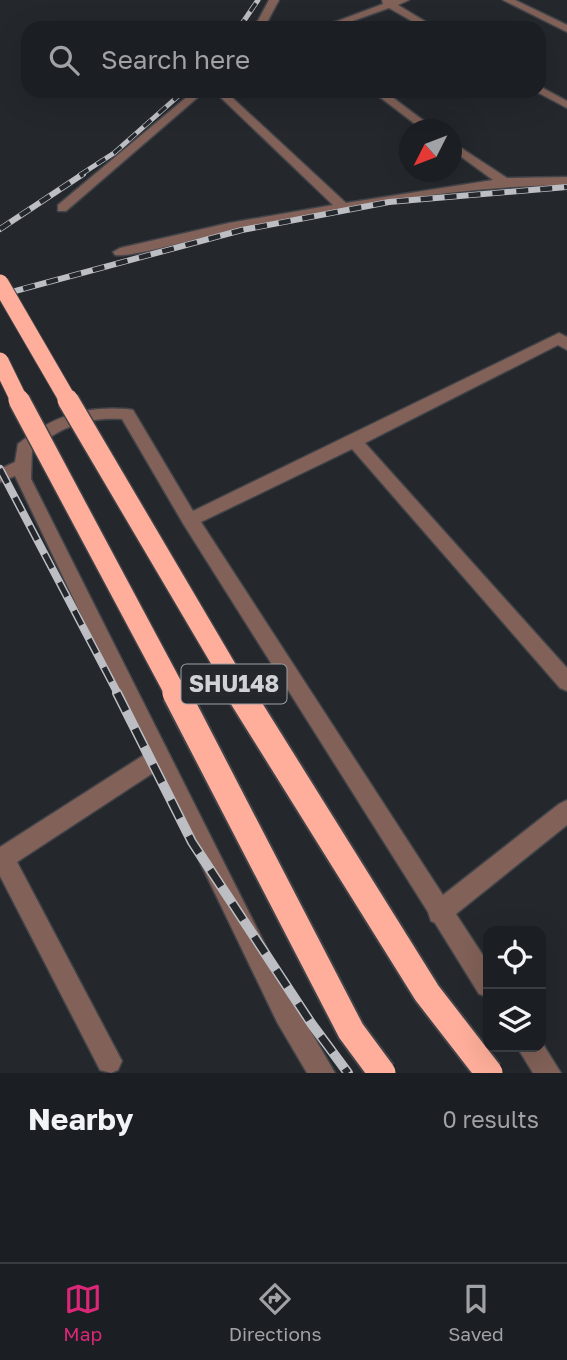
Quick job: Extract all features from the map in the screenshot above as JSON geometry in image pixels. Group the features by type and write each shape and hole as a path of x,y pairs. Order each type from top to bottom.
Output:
{"highway":[{"name":"SHU148","path":"0,283 253,715 427,993 489,1073"},
{"name":"SHU148","path":"0,361 40,443 130,603 351,1031 382,1073"}],"street":[{"path":"263,21 274,0"},
{"path":"341,21 385,3 404,0"},
{"path":"508,0 567,29"},
{"path":"385,3 418,21"},
{"path":"546,93 567,106"},
{"path":"62,208 192,98"},
{"path":"226,98 342,206"},
{"path":"387,98 415,119"},
{"path":"462,152 503,182"},
{"path":"120,252 169,239 342,206 503,182 567,181"},
{"path":"190,520 564,339"},
{"path":"322,1073 286,1013 23,479 24,448 53,423 95,411 127,414 190,520 439,913 483,978"},
{"path":"354,441 567,682"},
{"path":"0,476 23,465"},
{"path":"108,1061 4,858 161,755"},
{"path":"439,913 567,811"},
{"path":"533,1052 548,1073"}],"railway":[{"path":"244,21 258,0"},
{"path":"80,175 114,153 176,98"},
{"path":"0,229 83,174"},
{"path":"0,295 242,230 389,202 567,187"},
{"path":"0,469 118,694"},
{"path":"117,693 192,842 311,1023 348,1073"}]}
